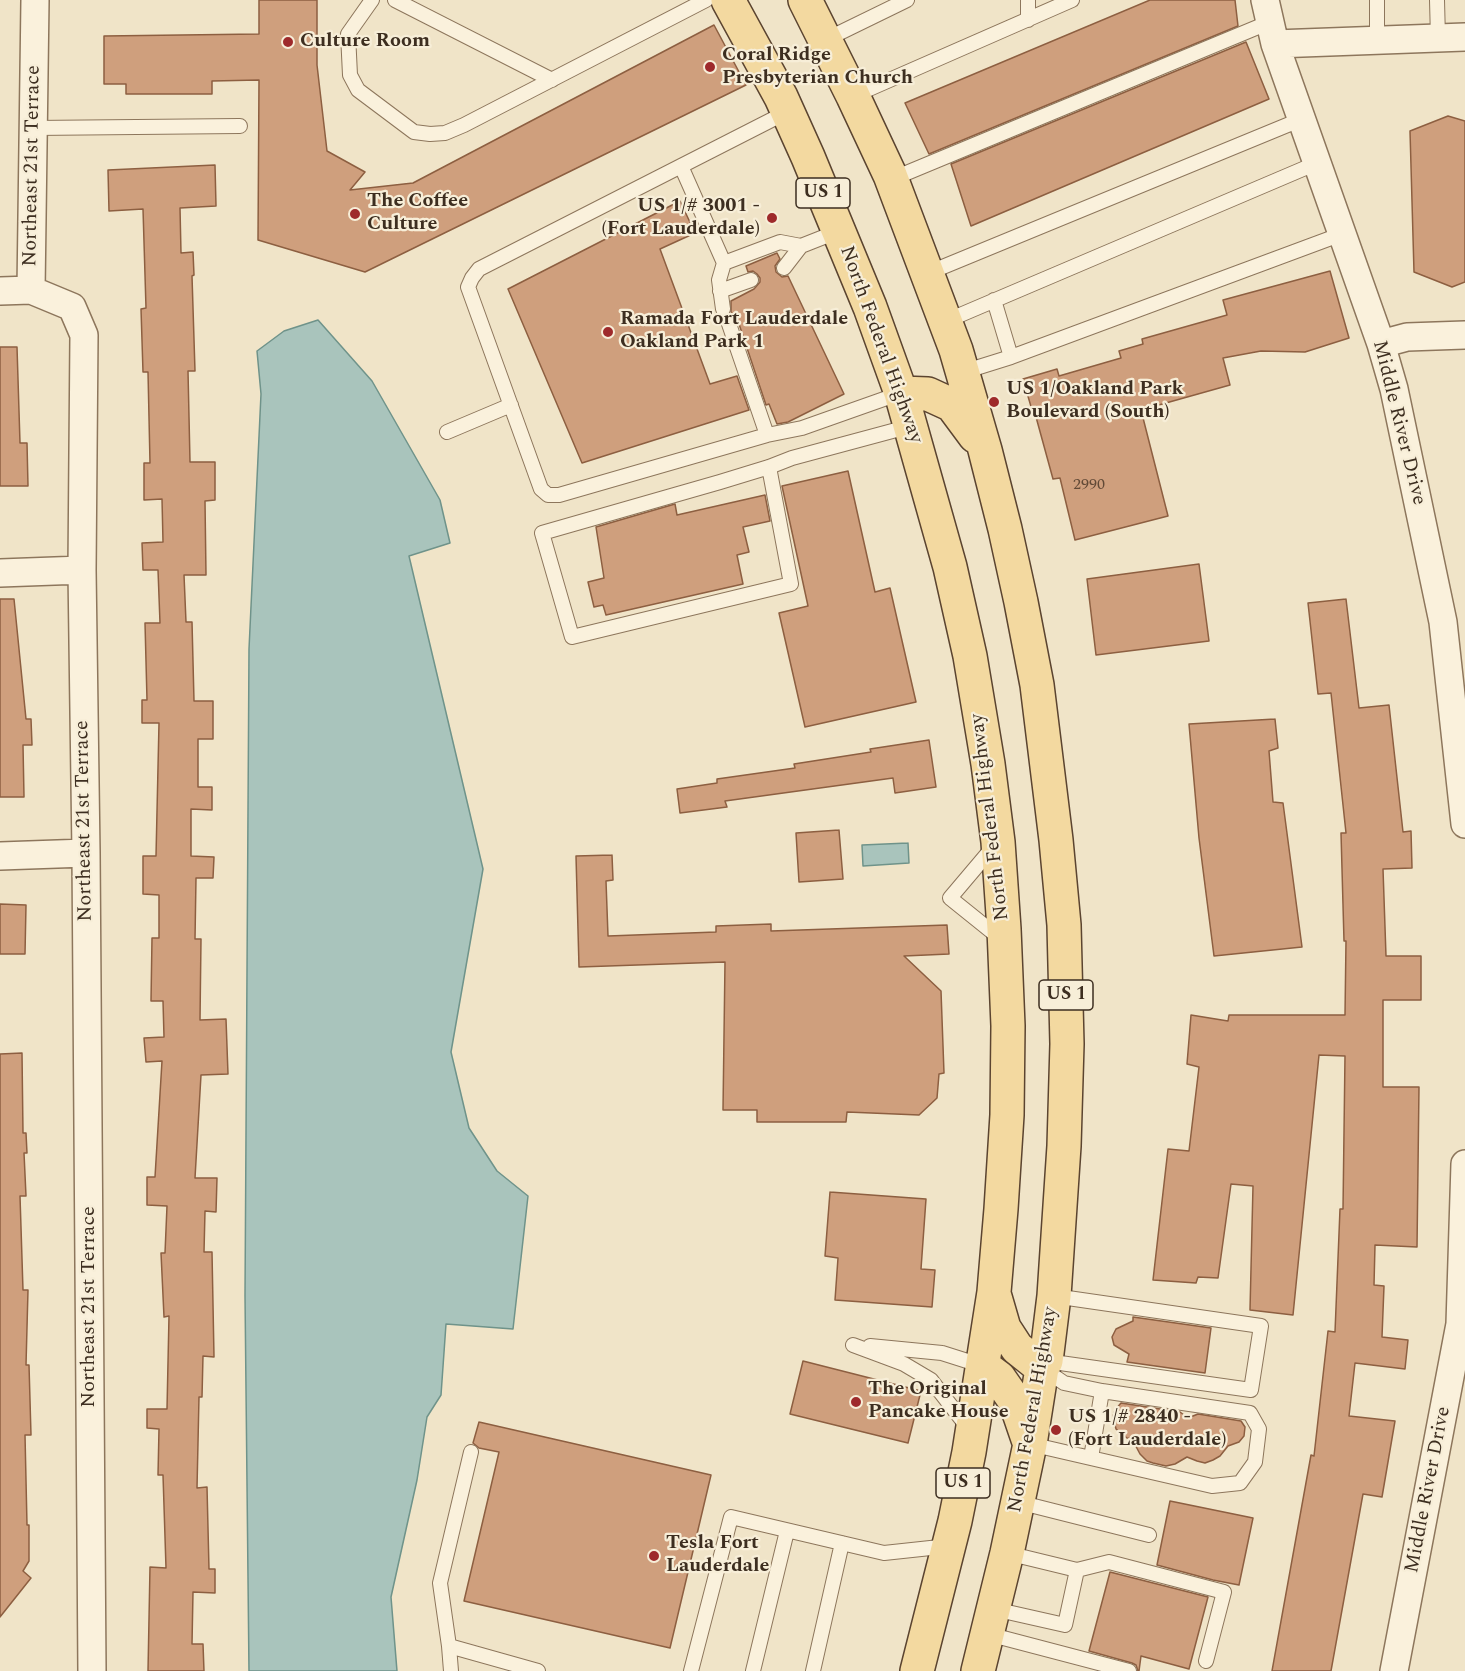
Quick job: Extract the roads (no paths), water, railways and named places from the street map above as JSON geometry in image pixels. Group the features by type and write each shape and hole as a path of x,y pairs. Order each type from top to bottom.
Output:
{"main road":[{"name":"North Federal Highway","path":"728,0 787,111 870,307 901,393 950,567 970,656 998,842 1008,1026 1007,1115 994,1292 973,1433 949,1546 917,1671"},
{"name":"North Federal Highway","path":"805,0 892,179 963,372 1005,529 1037,685 1052,805 1064,925 1067,1034 1064,1146 1054,1296 1030,1444 978,1671"},
{"path":"901,393 928,394 952,405 985,450"},
{"path":"994,1292 1004,1328 1017,1348 1044,1364"},
{"path":"983,1366 999,1378 1015,1401 1030,1444"}],"street":[{"name":"Northeast 21st Terrace","path":"35,0 31,290 72,307 84,335 82,570 92,1671"},
{"path":"1270,22 1377,40 1465,37"},
{"name":"Middle River Drive","path":"1270,22 1381,344 1454,621 1465,824"},
{"path":"0,291 31,290"},
{"path":"1381,344 1407,337 1465,335"},
{"path":"0,573 82,570"},
{"path":"0,856 86,853"},
{"name":"Middle River Drive","path":"1394,1671 1460,1324 1465,1164"}],"lane":[{"path":"372,0 348,34 350,75 358,90 414,132 430,134 445,133 454,129 706,0"},
{"path":"395,0 552,80"},
{"path":"825,40 907,0"},
{"path":"1028,0 1028,20"},
{"path":"853,96 1072,0"},
{"path":"1377,0 1377,40"},
{"path":"1437,0 1438,38"},
{"path":"892,179 1270,22"},
{"path":"787,111 479,269 472,278 468,287 541,489 548,495 559,495 767,435 802,428 901,393"},
{"path":"928,273 1302,119"},
{"path":"33,128 240,126"},
{"path":"946,321 1317,163"},
{"path":"681,166 724,263 719,280 723,309"},
{"path":"784,268 801,246 839,231"},
{"path":"963,372 1011,357 1342,234"},
{"path":"724,263 780,242 801,246"},
{"path":"720,291 751,280"},
{"path":"994,300 1011,357"},
{"path":"729,324 767,435"},
{"path":"447,432 511,405"},
{"path":"769,467 791,584 572,637 542,533 769,467 792,458 911,426"},
{"path":"998,842 950,898 1005,942"},
{"path":"1044,1364 1251,1390 1261,1326 1054,1296"},
{"path":"973,1433 931,1380 904,1364 853,1345 942,1353 983,1366"},
{"path":"1030,1444 1212,1486 1240,1483 1256,1462 1259,1429 1250,1413 1064,1383 1044,1364"},
{"path":"1091,1458 1102,1390"},
{"path":"451,1671 450,1646 440,1583 471,1452"},
{"path":"1018,1502 1149,1535"},
{"path":"691,1671 731,1517 884,1553 949,1546"},
{"path":"753,1671 787,1531"},
{"path":"813,1671 842,1544"},
{"path":"1006,1553 1077,1570 1109,1562 1224,1592 1206,1661"},
{"path":"991,1622 1065,1625 1077,1570"},
{"path":"991,1622 1129,1671"},
{"path":"450,1646 538,1671"}],"water":[{"path":"318,320 372,381 440,500 450,543 409,556 483,869 451,1052 469,1128 497,1171 528,1196 513,1329 446,1324 441,1395 427,1417 417,1480 391,1597 397,1671 249,1671 245,1295 249,649 261,394 257,351 284,331"},
{"path":"908,843 909,863 863,866 862,845"}],"place":[{"name":"Culture Room","path":"288,42"},
{"name":"Coral Ridge Presbyterian Church","path":"710,67"},
{"name":"The Coffee Culture","path":"355,214"},
{"name":"US 1/# 3001 - (Fort Lauderdale)","path":"772,218"},
{"name":"Ramada Fort Lauderdale Oakland Park 1","path":"608,332"},
{"name":"US 1/Oakland Park Boulevard (South)","path":"994,402"},
{"name":"The Original Pancake House","path":"856,1402"},
{"name":"US 1/# 2840 - (Fort Lauderdale)","path":"1056,1430"},
{"name":"Tesla Fort Lauderdale","path":"654,1556"}]}
